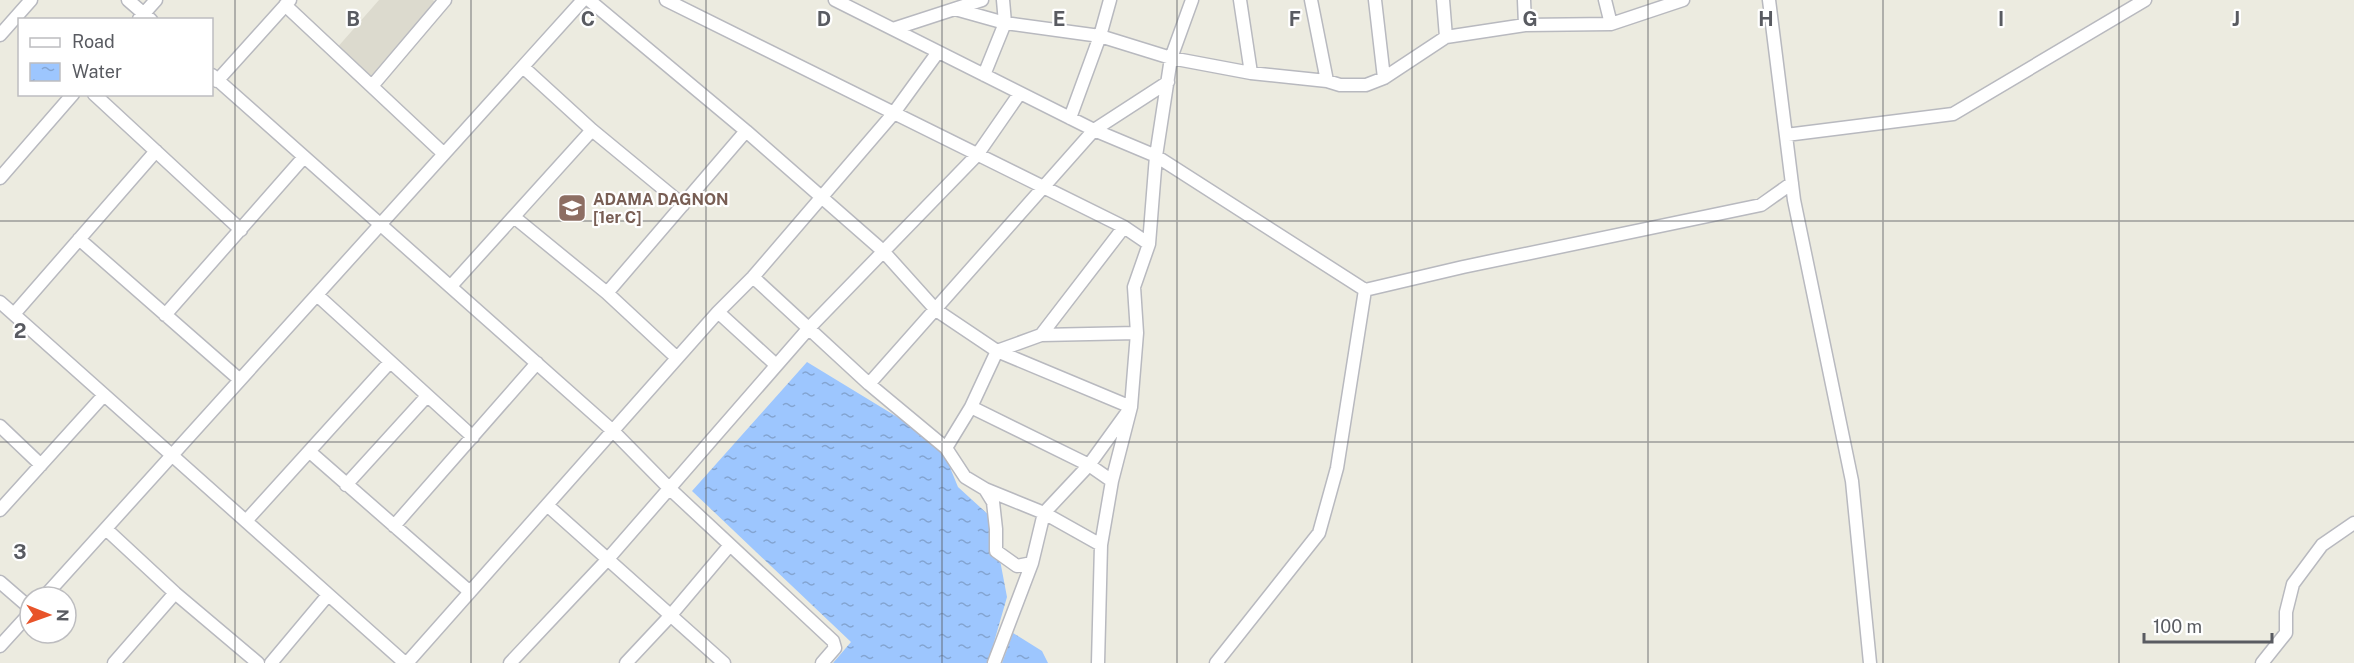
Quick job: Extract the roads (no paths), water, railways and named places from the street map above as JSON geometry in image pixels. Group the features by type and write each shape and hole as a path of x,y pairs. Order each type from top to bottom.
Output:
{"street":[{"path":"3,27 31,0"},
{"path":"128,0 145,18 156,0"},
{"path":"372,86 445,0"},
{"path":"55,585 583,0"},
{"path":"589,0 746,131 883,250 936,310 997,351 1131,407"},
{"path":"666,0 1124,227 1149,244"},
{"path":"835,0 1094,130 1156,156 1365,290 1761,204 1792,183"},
{"path":"893,29 982,0"},
{"path":"984,75 1005,23 1003,0"},
{"path":"1070,118 1100,36 1110,0"},
{"path":"1098,663 1101,545 1112,481 1131,407 1137,333 1134,287 1149,244 1156,156 1171,58 1192,0"},
{"path":"1240,0 1251,73"},
{"path":"1311,0 1327,81"},
{"path":"1376,0 1384,78"},
{"path":"1443,0 1446,37"},
{"path":"1524,0 1524,25"},
{"path":"1605,0 1611,24"},
{"path":"955,9 1005,23 1100,36 1171,58 1251,73 1327,81 1340,85 1365,86 1384,78 1446,37 1524,25 1611,24 1683,0"},
{"path":"1769,0 1792,183 1852,481 1870,663"},
{"path":"1786,135 1953,114 2145,0"},
{"path":"444,154 287,3 214,78 614,432 669,488 833,641 835,648 822,663"},
{"path":"0,302 406,663 614,432 718,312 753,277 893,114 938,52"},
{"path":"523,67 592,130 683,205"},
{"path":"869,384 1094,130 1168,82"},
{"path":"510,663 607,560 809,328 977,155 1020,93"},
{"path":"1,176 71,96"},
{"path":"96,96 241,230"},
{"path":"451,286 592,130"},
{"path":"607,293 746,131"},
{"path":"14,314 156,151"},
{"path":"165,315 304,157"},
{"path":"514,217 607,293 677,358"},
{"path":"1041,335 1124,227"},
{"path":"79,239 240,380"},
{"path":"753,277 869,384 946,448 965,477 985,489 1044,513 1101,545"},
{"path":"1216,663 1319,533 1337,468 1365,290"},
{"path":"316,296 473,437"},
{"path":"718,312 776,365"},
{"path":"946,448 971,407 997,351 1041,335 1137,333"},
{"path":"246,521 390,362"},
{"path":"394,526 537,363"},
{"path":"0,510 104,395"},
{"path":"346,485 428,396"},
{"path":"971,407 1089,465 1112,481"},
{"path":"994,663 1032,563 1044,513 1089,465 1131,407"},
{"path":"0,426 41,465"},
{"path":"310,452 470,592"},
{"path":"985,489 993,502 996,551 1017,566 1032,563"},
{"path":"547,505 724,663"},
{"path":"2262,663 2286,633 2286,612 2293,584 2322,545 2354,523"},
{"path":"106,529 175,593 258,663"},
{"path":"626,663 671,615 730,545"},
{"path":"0,582 18,599"},
{"path":"114,663 175,593"},
{"path":"271,663 328,595"},
{"path":"0,646 18,624"}],"water":[{"path":"807,362 940,443 958,487 992,518 1007,597 988,663 833,663 851,642 692,491"},
{"path":"1013,633 1042,651 1048,663 1002,663"}],"place":[{"name":"ADAMA DAGNON [1er C]","path":"572,208"}]}
